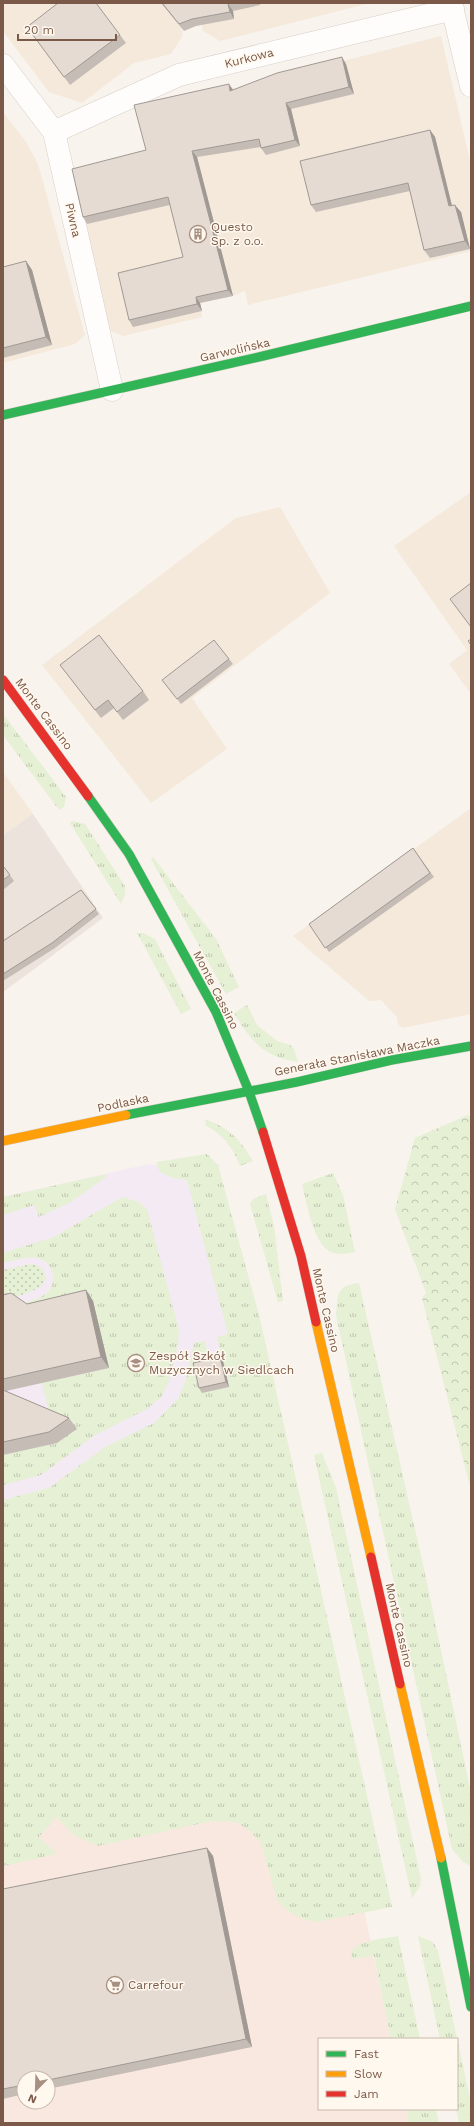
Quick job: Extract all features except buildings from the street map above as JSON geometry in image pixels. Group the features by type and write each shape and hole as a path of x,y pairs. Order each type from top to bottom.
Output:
{"main road":[{"name":"Garwolińska","path":"3,415 263,356 471,306"},
{"name":"Monte Cassino","path":"3,680 53,747 129,854 216,1012 248,1089 278,1174 302,1256 448,1892 471,2006"},
{"name":"Generała Stanisława Maczka","path":"248,1089 297,1082 392,1060 471,1046"},
{"name":"Podlaska","path":"3,1141 248,1089"}],"street":[{"path":"452,6 471,86"},
{"name":"Kurkowa","path":"54,132 179,75 452,6"},
{"name":"Piwna","path":"3,65 54,132 112,390"}],"shaded area":[{"path":"3,3 175,3 183,35 171,54 134,63 82,103 49,92 3,31"},
{"path":"196,3 370,3 220,41 203,31"},
{"path":"441,36 471,165 471,251 248,305 245,291 233,296 200,303 202,317 123,336 109,330 72,177 150,157 234,90 233,89"},
{"path":"3,112 26,142 38,164 85,335 75,344 3,363"},
{"path":"471,492 471,694 449,664 467,650 394,546"},
{"path":"280,507 330,593 192,698 227,749 151,803 42,665 236,518"},
{"path":"3,772 33,814 3,835"},
{"path":"471,808 471,1014 402,1028 398,1024 397,1017 381,1000 369,1001 293,936"},
{"path":"33,814 103,918 3,992 3,835"},
{"name":"Zespół Szkół Muzycznych w Siedlcach","path":"149,1164 220,1174 260,1319 279,1407 105,1447 49,1488 3,1500 3,1197"},
{"path":"332,1758 391,2038 318,2038 318,2110 406,2110 408,2123 3,2123 3,1845 38,1837 56,1817"}],"green space":[{"path":"3,714 66,797 64,807 59,810 3,735"},
{"path":"72,821 85,824 125,886 125,895 121,904 70,823"},
{"path":"153,857 216,939 239,987 226,994 151,859"},
{"path":"137,933 143,933 155,939 191,1009 181,1014"},
{"path":"247,1005 257,1025 277,1041 290,1045 294,1049 298,1062 286,1060 267,1052 253,1040 234,1013"},
{"path":"468,1115 471,1118 471,1490 422,1298 426,1293 395,1209 415,1138"},
{"path":"205,1119 221,1126 233,1135 243,1146 253,1161 240,1166 227,1142 212,1129 206,1126"},
{"path":"207,1154 218,1165 260,1319 392,1907 316,1922 300,1918 285,1909 277,1900 261,1843 250,1831 237,1822 212,1821 98,1846 75,1836 56,1817 39,1837 57,1854 3,1866 3,1500 49,1488 105,1447 154,1423 178,1399 186,1379 194,1343 205,1341 210,1365 229,1387 217,1337 228,1334 187,1180 173,1178 160,1172 156,1162"},
{"path":"333,1173 343,1195 355,1252 336,1254 326,1249 320,1242 312,1223 302,1184"},
{"path":"107,1174 106,1177 71,1202 39,1217 34,1205 3,1215 3,1197"},
{"path":"266,1194 274,1226 283,1301 278,1302 250,1204 253,1199"},
{"path":"122,1197 139,1202 147,1209 179,1330 178,1345 168,1383 161,1397 147,1409 95,1435 41,1475 3,1485 3,1455 56,1443 42,1383 109,1368 18,1305 38,1298 49,1291 53,1280 51,1268 43,1260 37,1258 24,1258 3,1263 3,1253 54,1237"},
{"path":"30,1264 37,1265 44,1270 45,1279 43,1284 27,1293 3,1300 3,1292 5,1291 3,1288 3,1270"},
{"path":"359,1283 424,1569 471,1793 471,1866 463,1862 452,1849 336,1315 338,1296 342,1289 351,1284"},
{"path":"322,1453 336,1488 421,1879 420,1886 412,1898 314,1455"},
{"path":"398,1936 420,2038 391,2038 374,1956 352,1959 352,1953 360,1944"},
{"path":"418,1936 433,1942 438,1951 457,2038 440,2038"},
{"path":"458,2043 471,2103 471,2123 459,2123 456,2110 458,2110"},
{"path":"406,2110 436,2110 439,2123 408,2123"}],"traffic: fast":[{"path":"3,415 263,356 471,306"},
{"path":"88,796 129,854 216,1012 248,1089 263,1132"},
{"path":"126,1115 297,1082 392,1060 471,1046"},
{"path":"441,1858 471,2007"}],"traffic: slow":[{"path":"3,1141 126,1115"},
{"path":"316,1322 371,1557"},
{"path":"400,1684 441,1858"}],"traffic: jam":[{"path":"3,680 88,796"},
{"path":"263,1132 301,1256 316,1322"},
{"path":"371,1557 400,1684"}],"place":[{"name":"Questo Sp. z o.o.","path":"198,234"},
{"name":"Zespół Szkół Muzycznych w Siedlcach","path":"136,1363"},
{"name":"Carrefour","path":"115,1985"}]}
